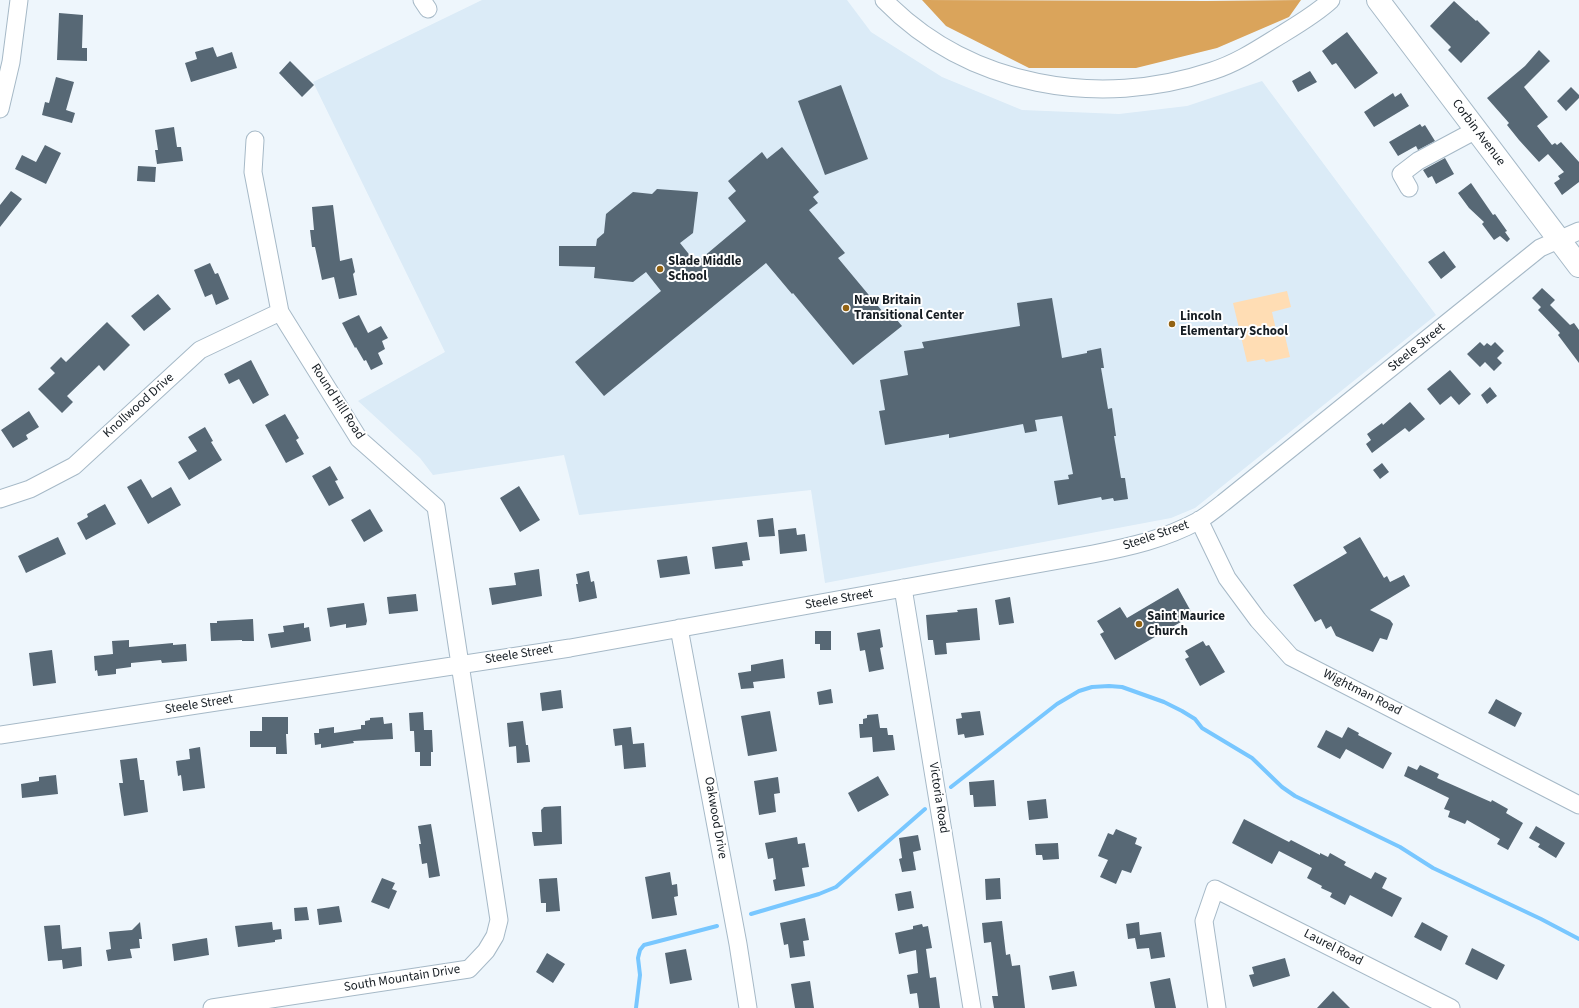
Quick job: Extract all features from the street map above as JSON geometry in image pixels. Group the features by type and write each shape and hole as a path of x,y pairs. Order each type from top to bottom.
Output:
{"main road":[{"name":"Corbin Avenue","path":"1378,0 1579,266"}],"street":[{"path":"0,109 11,62 19,0"},
{"path":"884,0 915,27 954,52 982,66 1015,78 1050,85 1078,88 1127,87 1166,83 1213,70 1245,57 1309,17 1332,0"},
{"path":"1409,188 1401,174 1418,161 1476,130"},
{"name":"Round Hill Road","path":"255,140 253,172 280,312 359,439 436,507 459,665"},
{"name":"Steele Street","path":"0,735 570,648 1125,548 1171,533 1199,520 1223,503 1540,248 1579,231"},
{"name":"Knollwood Drive","path":"0,500 30,489 74,466 200,350 280,312"},
{"name":"Wightman Road","path":"1199,520 1227,578 1258,620 1291,656 1579,805"},
{"name":"Victoria Road","path":"903,588 972,1008"},
{"name":"Oakwood Drive","path":"680,628 738,944 748,1008"},
{"name":"South Mountain Drive","path":"212,1008 244,1006 469,969 486,951 496,936 499,920 459,665"},
{"name":"Laurel Road","path":"1217,1008 1204,921 1215,889 1452,1008"}],"shaded area":[{"path":"482,0 847,0 871,32 942,77 1022,110 1119,114 1187,106 1262,81 1436,315 1195,508 1171,518 825,583 811,490 579,515 564,455 433,475 420,458 358,401 445,352 313,82"},
{"path":"922,0 1301,0 1289,17 1217,48 1136,68 1029,68 946,26"},
{"path":"1287,291 1291,307 1272,312 1277,334 1284,332 1290,357 1266,362 1264,359 1247,362 1233,303"}],"building":[{"path":"1454,1 1490,33 1461,63 1448,50 1451,47 1430,26"},
{"path":"59,13 83,15 82,48 87,48 87,61 57,60"},
{"path":"1347,32 1378,73 1355,89 1336,63 1332,65 1322,51"},
{"path":"213,47 217,57 232,52 237,68 191,82 185,63 197,59 195,52"},
{"path":"1539,50 1550,61 1524,87 1548,117 1537,126 1552,145 1555,143 1557,145 1561,142 1579,162 1579,182 1562,195 1554,183 1560,179 1558,176 1564,172 1548,154 1539,162 1519,140 1507,125 1509,123 1487,98 1525,66"},
{"path":"290,61 314,85 302,97 279,73"},
{"path":"1310,71 1317,82 1298,92 1292,81"},
{"path":"56,77 74,82 66,110 75,113 72,123 42,115 45,102 49,103"},
{"path":"841,85 868,159 825,175 798,101"},
{"path":"1571,87 1579,95 1579,98 1566,111 1557,101"},
{"path":"1393,93 1395,97 1401,93 1409,106 1374,127 1364,112"},
{"path":"1420,124 1422,127 1425,125 1435,141 1418,150 1416,146 1398,156 1389,142"},
{"path":"174,127 177,147 181,147 183,161 157,164 155,150 158,150 155,130"},
{"path":"45,145 61,153 46,184 15,169 22,155 36,162"},
{"path":"782,147 819,192 813,197 818,203 809,210 845,253 838,258 883,312 887,308 902,326 853,365 766,263 604,396 575,362 661,291 646,272 633,282 594,278 595,267 559,266 559,246 596,246 597,239 604,233 606,214 633,192 652,194 657,189 698,192 693,233 680,243 696,263 746,221 728,198 736,191 728,181 762,152 767,159"},
{"path":"1445,158 1454,174 1436,184 1432,176 1428,178 1423,170"},
{"path":"138,166 156,167 155,182 137,181"},
{"path":"1471,183 1493,215 1495,214 1507,231 1505,232 1510,239 1507,242 1500,236 1494,240 1482,224 1484,222 1469,208 1458,193"},
{"path":"11,191 22,199 0,227 0,205"},
{"path":"333,205 340,261 352,258 357,295 339,299 334,277 322,280 315,247 312,247 310,230 314,230 312,207"},
{"path":"1444,251 1456,267 1441,279 1428,262"},
{"path":"210,263 215,274 218,273 229,299 216,305 212,294 205,297 194,270"},
{"path":"1542,288 1555,300 1550,305 1570,325 1574,323 1579,330 1579,363 1558,335 1560,333 1538,310 1541,307 1532,298"},
{"path":"158,294 171,309 144,331 131,316"},
{"path":"1052,298 1062,358 1087,353 1087,351 1101,348 1104,368 1101,368 1108,409 1112,408 1116,436 1114,436 1121,478 1125,478 1128,499 1114,501 1113,498 1102,500 1101,497 1058,505 1054,481 1069,479 1068,475 1073,474 1062,416 1035,420 1037,431 1025,433 1023,424 949,438 949,434 885,445 879,411 885,410 880,380 908,375 904,351 924,348 922,342 1020,326 1017,303"},
{"path":"359,315 368,333 381,326 388,338 382,341 385,349 378,353 383,364 371,370 366,360 364,361 356,347 355,348 342,323"},
{"path":"107,322 130,345 104,371 99,365 67,396 73,402 62,413 38,389 55,373 50,368 61,357 66,362"},
{"path":"1480,342 1484,346 1487,343 1491,346 1495,342 1504,351 1497,358 1502,363 1494,371 1485,362 1480,367 1467,354"},
{"path":"251,360 269,395 253,404 239,379 229,384 224,374"},
{"path":"1450,370 1471,394 1459,405 1451,396 1440,405 1427,389"},
{"path":"1490,387 1497,396 1487,404 1481,395"},
{"path":"1410,402 1425,419 1409,432 1405,428 1372,453 1366,444 1371,440 1367,434 1382,423 1383,425"},
{"path":"29,411 39,427 26,435 28,439 13,448 1,430"},
{"path":"285,414 299,438 296,440 304,454 286,463 265,425"},
{"path":"205,427 213,441 211,442 222,460 189,480 178,462 197,451 188,437"},
{"path":"1382,463 1389,472 1380,479 1373,470"},
{"path":"330,466 338,480 335,481 344,498 329,506 312,476"},
{"path":"141,479 152,498 171,487 181,505 148,524 127,487"},
{"path":"519,486 540,520 520,532 500,498"},
{"path":"105,504 116,524 86,540 77,523 88,517 87,514"},
{"path":"370,509 383,531 364,542 351,520"},
{"path":"773,518 775,536 759,537 757,520"},
{"path":"796,528 797,535 805,534 807,551 780,554 778,530"},
{"path":"58,537 66,554 26,573 18,556"},
{"path":"1360,537 1384,578 1387,576 1390,582 1404,575 1410,586 1370,610 1390,620 1393,624 1387,640 1380,638 1373,652 1336,636 1331,626 1326,629 1321,619 1315,622 1293,585 1347,553 1343,547"},
{"path":"747,542 750,560 742,561 743,566 715,569 712,547"},
{"path":"687,556 690,574 660,578 657,560"},
{"path":"539,569 542,596 492,605 489,588 516,585 514,573"},
{"path":"589,571 591,582 594,581 597,598 579,602 576,574"},
{"name":"Saint Maurice Church","path":"1178,588 1193,615 1115,660 1100,634 1104,632 1097,621 1120,607 1127,618"},
{"path":"416,594 418,611 389,614 387,597"},
{"path":"1010,597 1014,623 999,625 995,600"},
{"path":"364,603 367,621 366,625 346,628 346,624 330,627 327,608"},
{"path":"977,608 980,640 946,643 947,654 935,655 933,640 928,640 926,615 958,612 957,610"},
{"path":"253,619 254,641 211,641 210,623 217,623 217,621"},
{"path":"304,623 304,628 309,627 311,641 271,648 268,634 284,632 283,626"},
{"path":"880,629 883,647 880,648 884,669 869,672 865,650 860,651 857,633"},
{"path":"815,631 831,631 831,650 820,650 820,644 815,644"},
{"path":"129,640 129,647 173,643 173,645 186,644 187,661 162,663 161,660 131,663 131,667 116,669 116,674 98,676 97,670 95,671 94,656 113,654 112,641"},
{"path":"1203,641 1206,646 1209,645 1225,672 1200,686 1185,659 1189,657 1185,651"},
{"path":"52,650 56,683 33,686 29,653"},
{"path":"783,659 785,678 753,682 754,688 741,689 738,673 751,671 751,665"},
{"path":"831,689 833,703 819,705 817,692"},
{"path":"561,690 563,708 542,711 540,693"},
{"path":"1496,699 1522,713 1515,727 1488,713"},
{"path":"770,711 777,751 748,756 741,716"},
{"path":"980,711 984,735 965,738 964,734 958,735 956,719 962,718 961,713"},
{"path":"423,712 424,730 432,730 433,752 431,752 431,766 420,766 420,752 415,752 414,731 410,731 409,713"},
{"path":"878,714 880,728 887,728 888,735 893,735 895,750 873,752 872,737 860,738 859,724 863,724 863,719 867,718 867,715"},
{"path":"262,717 288,717 288,734 286,734 287,754 276,754 276,747 250,747 250,731 262,731"},
{"path":"383,717 384,724 392,723 393,739 353,741 354,743 321,748 321,744 315,745 314,733 319,733 319,729 334,727 334,733 361,729 361,725 365,725 365,721 370,720 370,718"},
{"path":"523,721 530,762 517,763 516,746 509,747 507,723"},
{"path":"631,727 633,744 644,743 646,767 624,769 622,745 615,746 613,729"},
{"path":"1348,727 1359,733 1358,735 1392,753 1383,769 1346,749 1340,759 1317,747 1326,730 1342,738"},
{"path":"200,747 205,788 183,791 181,775 178,776 176,761 190,759 189,749"},
{"path":"137,758 140,780 144,780 148,812 124,816 119,783 123,783 120,760"},
{"path":"1420,765 1439,774 1437,778 1491,802 1492,800 1508,809 1506,813 1523,823 1508,850 1497,844 1500,839 1467,820 1465,824 1448,817 1450,811 1444,809 1449,798 1404,776 1408,766 1417,770"},
{"path":"56,775 58,794 22,798 21,784 39,781 39,777"},
{"path":"878,776 889,795 858,812 848,793"},
{"path":"778,777 780,793 774,794 776,812 759,815 754,781"},
{"path":"994,780 996,806 974,807 973,795 970,795 969,782"},
{"path":"1046,799 1048,818 1029,820 1027,801"},
{"path":"561,806 562,844 534,846 532,832 542,832 541,810 544,807"},
{"path":"1244,819 1289,842 1291,840 1320,855 1320,853 1328,857 1330,853 1346,862 1344,865 1371,879 1375,872 1387,878 1382,888 1402,898 1392,917 1350,895 1345,905 1330,897 1332,893 1321,888 1322,886 1307,878 1312,868 1279,851 1272,864 1232,843"},
{"path":"431,824 440,876 429,878 427,863 422,864 418,826"},
{"path":"1536,826 1565,843 1556,858 1538,847 1540,844 1529,838"},
{"path":"1116,829 1137,838 1135,844 1142,847 1131,873 1122,870 1116,884 1100,877 1108,860 1098,856 1108,833 1113,835"},
{"path":"918,835 921,850 913,852 916,870 902,872 899,859 902,858 899,838"},
{"path":"797,837 798,844 805,843 809,867 802,868 805,886 775,891 773,880 776,879 773,858 768,859 765,843"},
{"path":"1058,843 1059,859 1043,860 1042,855 1036,855 1035,844"},
{"path":"670,872 672,885 677,884 678,896 674,897 677,915 652,919 645,877"},
{"path":"382,878 395,883 392,889 397,891 389,909 371,902"},
{"path":"557,878 560,911 546,912 546,903 541,903 539,879"},
{"path":"1000,878 1001,899 986,900 985,879"},
{"path":"911,891 914,908 898,911 895,894"},
{"path":"339,906 342,922 319,925 317,909"},
{"path":"307,907 309,920 295,921 294,908"},
{"path":"805,918 809,940 803,941 805,956 790,958 788,944 784,945 780,923"},
{"path":"1002,921 1006,955 1010,954 1012,966 1020,965 1025,1008 994,1008 992,996 998,996 991,942 984,943 982,923"},
{"path":"140,922 142,939 139,939 140,948 130,949 132,958 108,961 106,950 111,949 109,932 132,930"},
{"path":"272,922 273,930 281,929 282,939 275,940 275,942 238,947 235,926"},
{"path":"1139,922 1140,935 1161,932 1165,957 1151,959 1149,948 1137,949 1135,938 1128,939 1126,924"},
{"path":"1422,922 1448,936 1441,951 1414,937"},
{"path":"922,924 923,927 928,926 932,948 926,949 930,978 936,977 940,1008 919,1008 917,993 910,994 907,975 918,973 916,950 899,954 895,933 913,929 913,926"},
{"path":"60,925 62,949 81,947 82,966 63,969 62,960 48,961 44,926"},
{"path":"207,938 209,955 174,961 172,944"},
{"path":"1472,948 1505,965 1497,980 1465,964"},
{"path":"686,949 692,980 670,984 665,953"},
{"path":"547,953 565,964 553,983 536,972"},
{"path":"1285,958 1290,976 1253,987 1249,975 1254,974 1252,967"},
{"path":"1074,971 1077,986 1052,990 1049,976"},
{"path":"1170,978 1176,1008 1155,1008 1150,982"},
{"path":"810,981 814,1008 795,1008 791,984"},
{"path":"1333,991 1350,1008 1317,1008"}],"waterway":[{"path":"951,787 1057,704 1079,691 1092,687 1122,687 1164,702 1195,719 1202,728 1252,758 1282,787 1295,796 1400,847 1433,868 1541,919 1579,939"},
{"path":"751,914 819,894 836,887 925,809"},
{"path":"636,1008 640,975 638,958 640,950 644,945 717,926"}],"place":[{"name":"Slade Middle School","path":"660,269"},
{"name":"New Britain Transitional Center","path":"846,308"},
{"name":"Lincoln Elementary School","path":"1172,324"},
{"name":"Saint Maurice Church","path":"1139,624"}]}
